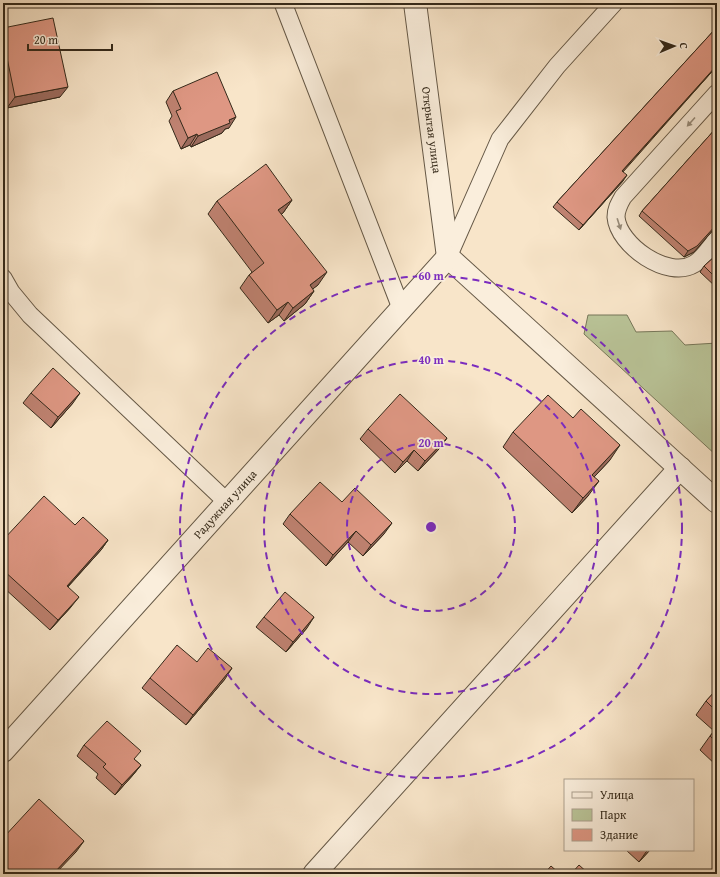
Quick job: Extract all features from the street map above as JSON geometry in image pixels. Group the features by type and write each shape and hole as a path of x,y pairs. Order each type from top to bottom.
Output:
{"street":[{"name":"Открытая улица","path":"415,3 448,257"},
{"name":"Радужная улица","path":"3,751 448,257"},
{"path":"448,257 717,502"},
{"path":"314,874 680,468"}],"lane":[{"path":"283,3 401,308"},
{"path":"448,257 500,139 557,66 614,3"},
{"path":"717,93 623,197 617,208 616,219 626,238 648,260 659,266 683,269 695,264 717,239"},
{"path":"3,278 11,292 30,315 227,502"}],"green space":[{"path":"588,315 627,315 636,332 672,331 685,345 717,343 717,456 584,334"}],"building":[{"path":"53,18 68,87 15,97 3,38 3,28"},
{"path":"717,27 717,65 622,171 627,175 583,225 557,202"},
{"path":"217,72 236,117 229,120 230,123 198,136 197,134 188,138 176,111 181,109 173,91"},
{"path":"717,127 717,224 697,246 688,251 642,211"},
{"path":"266,164 292,200 278,210 327,272 310,285 314,291 293,308 288,302 277,310 249,275 264,263 217,201"},
{"path":"717,254 717,279 704,266"},
{"path":"53,368 80,393 58,417 31,393"},
{"path":"400,394 447,438 425,461 414,450 403,462 368,429"},
{"path":"548,395 573,418 581,409 620,445 592,475 599,481 583,498 513,432"},
{"path":"320,482 342,502 355,488 392,523 371,545 356,531 333,555 290,514"},
{"path":"44,496 75,525 83,517 108,540 67,586 79,597 58,620 3,570 3,540"},
{"path":"285,592 314,617 293,642 264,617"},
{"path":"3,630 7,634 3,638"},
{"path":"177,645 197,662 208,648 232,668 193,715 150,678"},
{"path":"717,689 717,712 706,701"},
{"path":"107,721 141,751 134,759 141,765 122,785 103,767 106,764 84,745"},
{"path":"717,728 717,743 710,736"},
{"path":"39,799 84,841 53,874 3,874 3,838"},
{"path":"579,865 589,874 571,874"},
{"path":"551,866 560,874 544,874"}]}
